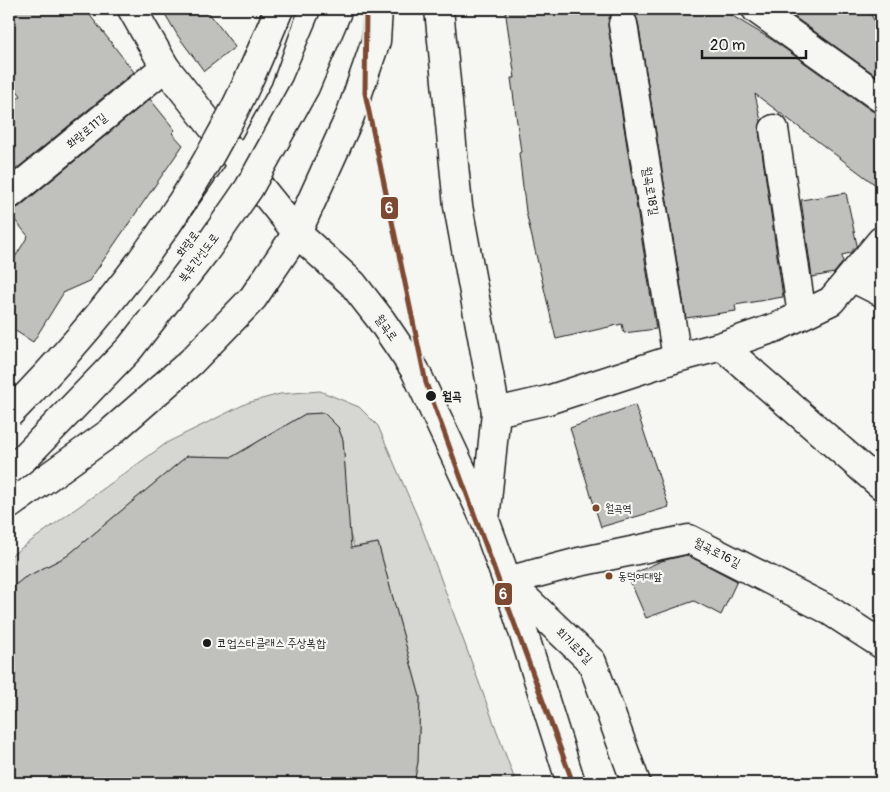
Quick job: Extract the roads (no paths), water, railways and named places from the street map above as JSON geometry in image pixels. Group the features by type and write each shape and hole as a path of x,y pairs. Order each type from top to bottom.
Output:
{"main road":[{"path":"132,9 165,67 243,166"},
{"path":"9,414 55,368 113,299 176,212 224,131 254,70 279,9"},
{"name":"화랑로","path":"9,442 68,389 120,330 189,244 243,166 286,90 314,9"},
{"name":"북부간선도로","path":"9,470 24,458 130,348 206,250 250,188 305,87 338,9"},
{"path":"9,505 111,432 191,362 253,298 297,233 350,116 376,41 378,9"},
{"name":"월곡로","path":"439,9 458,206 496,412 485,520"},
{"path":"756,9 881,98"},
{"name":"월곡로18길","path":"622,24 677,358"},
{"name":"화랑로11길","path":"9,195 165,67"},
{"path":"774,129 802,315"},
{"name":"월곡로","path":"243,166 297,233 353,284 381,320 415,370 485,520 507,581 571,783"},
{"path":"496,412 548,400 777,327 831,301 881,241"},
{"path":"851,277 881,292"},
{"path":"722,346 881,485"},
{"name":"월곡로16길","path":"507,581 579,562 689,538 827,609 881,644"},
{"name":"회기로5길","path":"507,581 592,662 636,783"}],"place":[{"name":"월곡","path":"431,396"},
{"name":"월곡역","path":"596,508"},
{"name":"동덕여대앞","path":"609,576"},
{"name":"코업스타클래스 주상복합","path":"207,643"}]}
